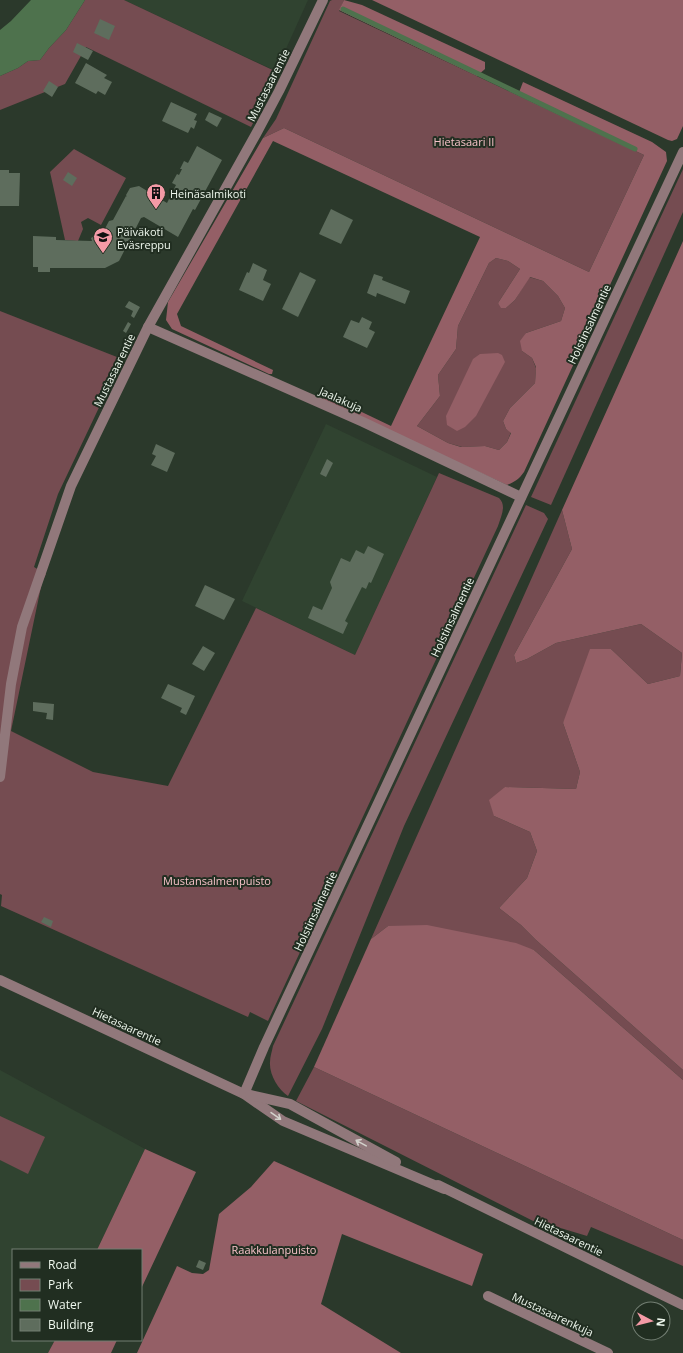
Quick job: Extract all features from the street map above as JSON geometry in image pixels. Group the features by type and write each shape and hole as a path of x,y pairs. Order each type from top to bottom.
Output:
{"street":[{"name":"Mustasaarentie","path":"0,777 11,684 22,627 71,486 148,327 256,134 279,91 323,0"},
{"name":"Holstinsalmentie","path":"244,1094 264,1047 683,152"},
{"name":"Jaalakuja","path":"148,327 363,422 521,497"},
{"name":"Hietasaarentie","path":"0,980 244,1094 282,1121 444,1189"},
{"name":"Hietasaarentie","path":"244,1094 290,1104 444,1189 683,1306"},
{"name":"Mustasaarenkuja","path":"488,1296 608,1353"}],"shaded area":[{"path":"124,0 308,0 276,71"},
{"path":"326,424 437,477 355,655 242,601"},
{"path":"0,1070 145,1149 97,1249 12,1249 12,1341 54,1341 48,1353 0,1353"}],"green space":[{"path":"85,0 124,0 279,73 251,127 86,47 65,84 0,110 0,76 18,68 28,61 40,60 66,30"},
{"name":"Hietasaari II","path":"344,0 339,11 644,155 589,272 284,128 263,138 276,119 330,1"},
{"path":"344,0 362,5 485,62 485,69 477,76 339,10"},
{"path":"372,0 683,0 683,126 677,139 672,141 668,140"},
{"path":"523,82 652,142 666,152 667,161 524,472 515,481 507,485 324,401 322,393 391,426 480,237 273,141 177,314 181,326 273,370 272,374 269,374 172,329 166,320 168,302 263,138 284,128 589,272 644,155 518,95","holes":["496,258 508,261 520,269 498,303 501,308 506,308 515,300 530,277 543,281 558,296 565,308 561,321 526,333 520,341 522,351 532,358 536,367 535,383 510,408 503,421 506,429 511,433 507,442 499,450 485,446 461,447 448,443 417,426 440,396 438,375 456,349 458,326 489,263"]},
{"path":"74,149 126,178 101,225 88,218 81,222 83,229 78,241 65,240 50,172"},
{"path":"683,169 683,212 551,505 531,497"},
{"path":"683,241 683,1070 521,925 499,908 527,878 537,851 530,832 494,816 489,800 505,787 576,789 580,772 563,723 590,649 611,649 648,684 680,676 682,653 641,624 556,643 527,659 516,663 514,655 572,549 562,510"},
{"path":"496,258 508,261 520,269 498,303 506,308 515,300 529,277 543,281 558,296 565,308 561,321 526,333 522,351 532,358 536,368 535,383 510,408 503,421 506,429 511,432 507,442 499,450 485,446 462,447 448,443 417,426 440,396 438,375 456,349 458,326 489,263"},
{"name":"Mustansalmenpuisto","path":"0,311 122,359 58,494 34,567 46,574 42,582 11,731 93,772 168,786 256,608 355,655 439,473 499,498 503,504 503,511 498,526 268,1021 250,1012 248,1017 1,906"},
{"path":"498,353 502,355 505,362 476,416 465,427 457,431 447,425 446,416 473,359 480,354"},
{"path":"526,505 544,513 548,519 404,826 322,1029 288,1096 278,1086 271,1072 270,1060 273,1046"},
{"path":"562,510 572,549 514,655 516,663 527,659 556,643 641,624 682,653 680,676 648,684 611,649 563,723 580,772 576,789 505,787 494,816 530,832 537,851 527,878 499,908 521,925 683,1070 683,1080 534,950 388,926 371,939"},
{"path":"427,925 516,943 534,950 683,1080 683,1240 314,1067 371,939 388,926"},
{"path":"314,1067 683,1240 683,1266 591,1227 587,1236 544,1223 541,1225 296,1101"},
{"path":"0,1116 45,1137 28,1174 0,1160"},
{"path":"145,1149 196,1172 142,1287 142,1249 97,1249"},
{"name":"Raakkulanpuisto","path":"274,1161 483,1254 472,1286 342,1234 321,1304 401,1353 137,1353 177,1266 192,1273 203,1274 209,1270 219,1214 251,1187"},
{"path":"54,1341 117,1341 111,1353 48,1353"}],"water":[{"path":"31,0 85,0 66,30 40,60 28,61 18,68 0,76 0,30"}],"building":[{"path":"100,19 115,26 109,40 94,33"},
{"path":"77,43 93,51 88,60 73,52"},
{"path":"86,63 107,75 104,78 112,82 105,95 98,91 96,94 75,83"},
{"path":"49,81 58,87 52,97 43,91"},
{"path":"171,102 197,114 194,120 197,121 194,129 191,127 188,133 162,121"},
{"path":"209,112 222,118 217,127 205,120"},
{"name":"Heinäsalmikoti","path":"197,146 222,160 195,210 193,209 178,237 144,217 141,218 119,261 105,268 50,268 50,272 38,272 38,267 33,267 33,236 56,237 56,240 92,241 91,238 98,234 100,238 109,221 113,220 126,196 127,197 126,195 130,188 139,186 167,203 176,185 172,183 177,174 179,175 184,161 188,163"},
{"path":"0,170 9,170 9,173 20,173 19,206 0,206"},
{"path":"68,172 77,178 72,186 63,180"},
{"path":"331,209 353,220 341,244 319,234"},
{"path":"253,263 267,270 263,280 271,284 263,301 239,290"},
{"path":"300,272 316,280 298,317 282,309"},
{"path":"374,274 383,277 382,280 410,291 405,304 377,293 376,297 367,293"},
{"path":"129,301 140,307 134,318 131,316 133,311 125,307"},
{"path":"362,317 372,322 369,329 375,332 367,348 343,337 351,320 359,323"},
{"path":"128,322 131,324 126,333 123,331"},
{"path":"156,444 175,453 167,472 151,465 156,456 152,454"},
{"path":"327,459 333,463 326,477 320,474"},
{"path":"368,546 384,554 371,583 369,582 366,589 362,587 345,621 348,623 343,634 308,618 313,606 322,610 332,588 330,582 341,558 350,562 356,550 364,554"},
{"path":"205,585 235,599 224,620 195,606"},
{"path":"203,646 215,653 204,671 192,664"},
{"path":"168,684 195,696 186,715 180,712 182,708 161,698"},
{"path":"33,702 54,704 53,720 46,719 47,713 33,711"},
{"path":"44,917 53,921 51,927 41,922"},
{"path":"199,1260 206,1263 203,1270 196,1267"}],"waterway":[{"path":"343,9 635,149"}],"place":[{"name":"Heinäsalmikoti","path":"156,210"},
{"name":"Päiväkoti Eväsreppu","path":"103,254"}]}
